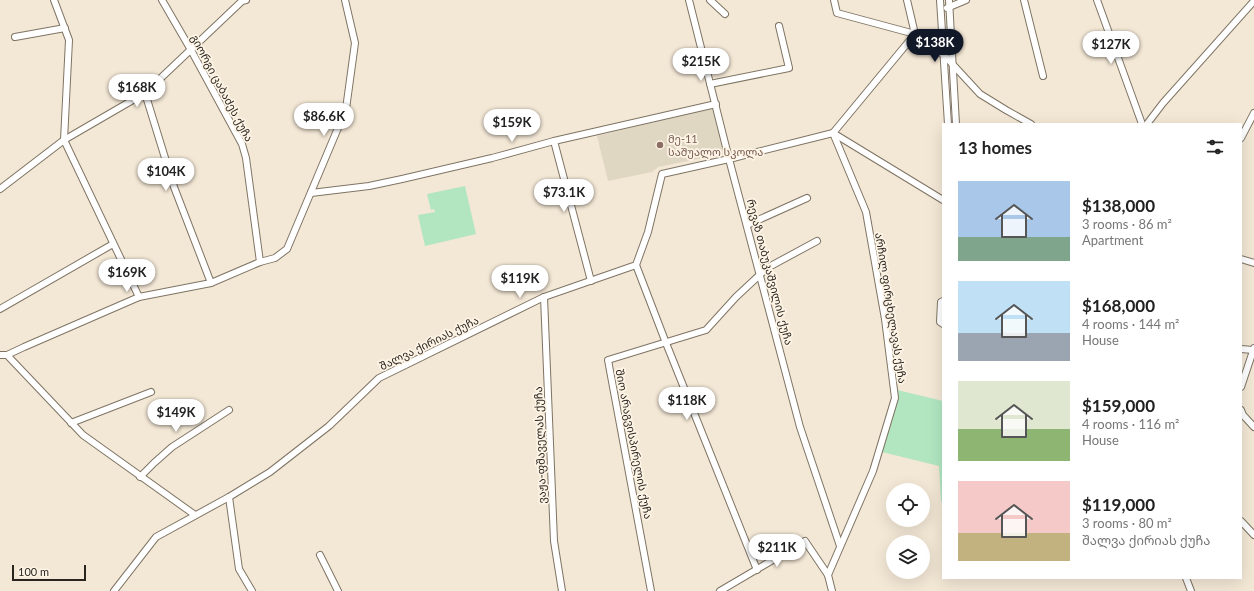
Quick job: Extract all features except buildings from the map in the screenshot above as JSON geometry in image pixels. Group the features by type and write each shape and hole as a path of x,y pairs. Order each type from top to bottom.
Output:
{"street":[{"path":"54,0 69,40 64,140 139,297"},
{"name":"გიორგი ცაბაძეს ქუჩა","path":"162,0 242,144 246,158 260,262"},
{"path":"0,189 64,140 145,93 243,0"},
{"path":"195,514 140,477 83,435 3,355 139,297 211,283 260,262 275,258 287,249 346,109 355,43 345,0"},
{"name":"რევაზ თაბუკაშვილის ქუჩა","path":"690,0 729,159 800,427 840,546"},
{"path":"710,0 725,14"},
{"path":"834,0 837,13 915,34 944,55 980,94 1029,123"},
{"path":"907,0 915,34"},
{"path":"940,0 948,123"},
{"path":"949,0 956,123"},
{"path":"941,11 966,0"},
{"path":"1024,0 1043,76"},
{"path":"1097,0 1142,123"},
{"path":"1148,123 1163,103 1254,1"},
{"path":"710,84 789,68 779,26"},
{"path":"15,37 65,28"},
{"path":"757,570 636,265 648,232 662,174 833,133 915,34"},
{"path":"145,93 174,187 211,283"},
{"path":"311,194 369,186 402,179 492,158 554,141 716,104"},
{"path":"1242,136 1254,114"},
{"path":"833,133 942,199"},
{"name":"არჩილ ფირცხელავას ქუჩა","path":"828,576 873,471 895,398 885,319 866,212 833,133"},
{"path":"554,141 591,281"},
{"path":"747,225 807,198"},
{"path":"666,343 706,330 736,297 767,268 817,241"},
{"path":"0,309 113,244"},
{"path":"1242,259 1254,263"},
{"name":"შალვა ქირიას ქუჩა","path":"114,591 156,537 195,514 229,497 270,472 329,426 379,378 544,297 636,265"},
{"name":"ვაჟა-ფშაველას ქუჩა","path":"544,297 554,541 562,591"},
{"path":"942,302 940,322 942,323"},
{"name":"შიო არაგვისპირელის ქუჩა","path":"651,591 608,360 666,343"},
{"path":"1242,349 1254,349 1251,365 1242,386"},
{"path":"71,423 151,392"},
{"path":"140,477 154,462 172,447 199,428 229,410"},
{"path":"1242,412 1254,427"},
{"path":"229,497 240,569 252,591"},
{"path":"1242,522 1248,527 1254,536"},
{"path":"720,591 805,541 828,576 832,591"},
{"path":"320,555 338,591"},
{"path":"1186,579 1191,591"}],"shaded area":[{"name":"მე-11 საშუალო სკოლა","path":"713,108 723,154 658,167 652,172 608,181 597,136"}],"green space":[{"path":"465,186 476,234 425,246 418,215 435,212 434,209 431,210 427,194"},
{"path":"893,389 942,401 942,502 939,466 882,452"}],"place":[{"name":"მე-11 საშუალო სკოლა","path":"660,145"}]}
